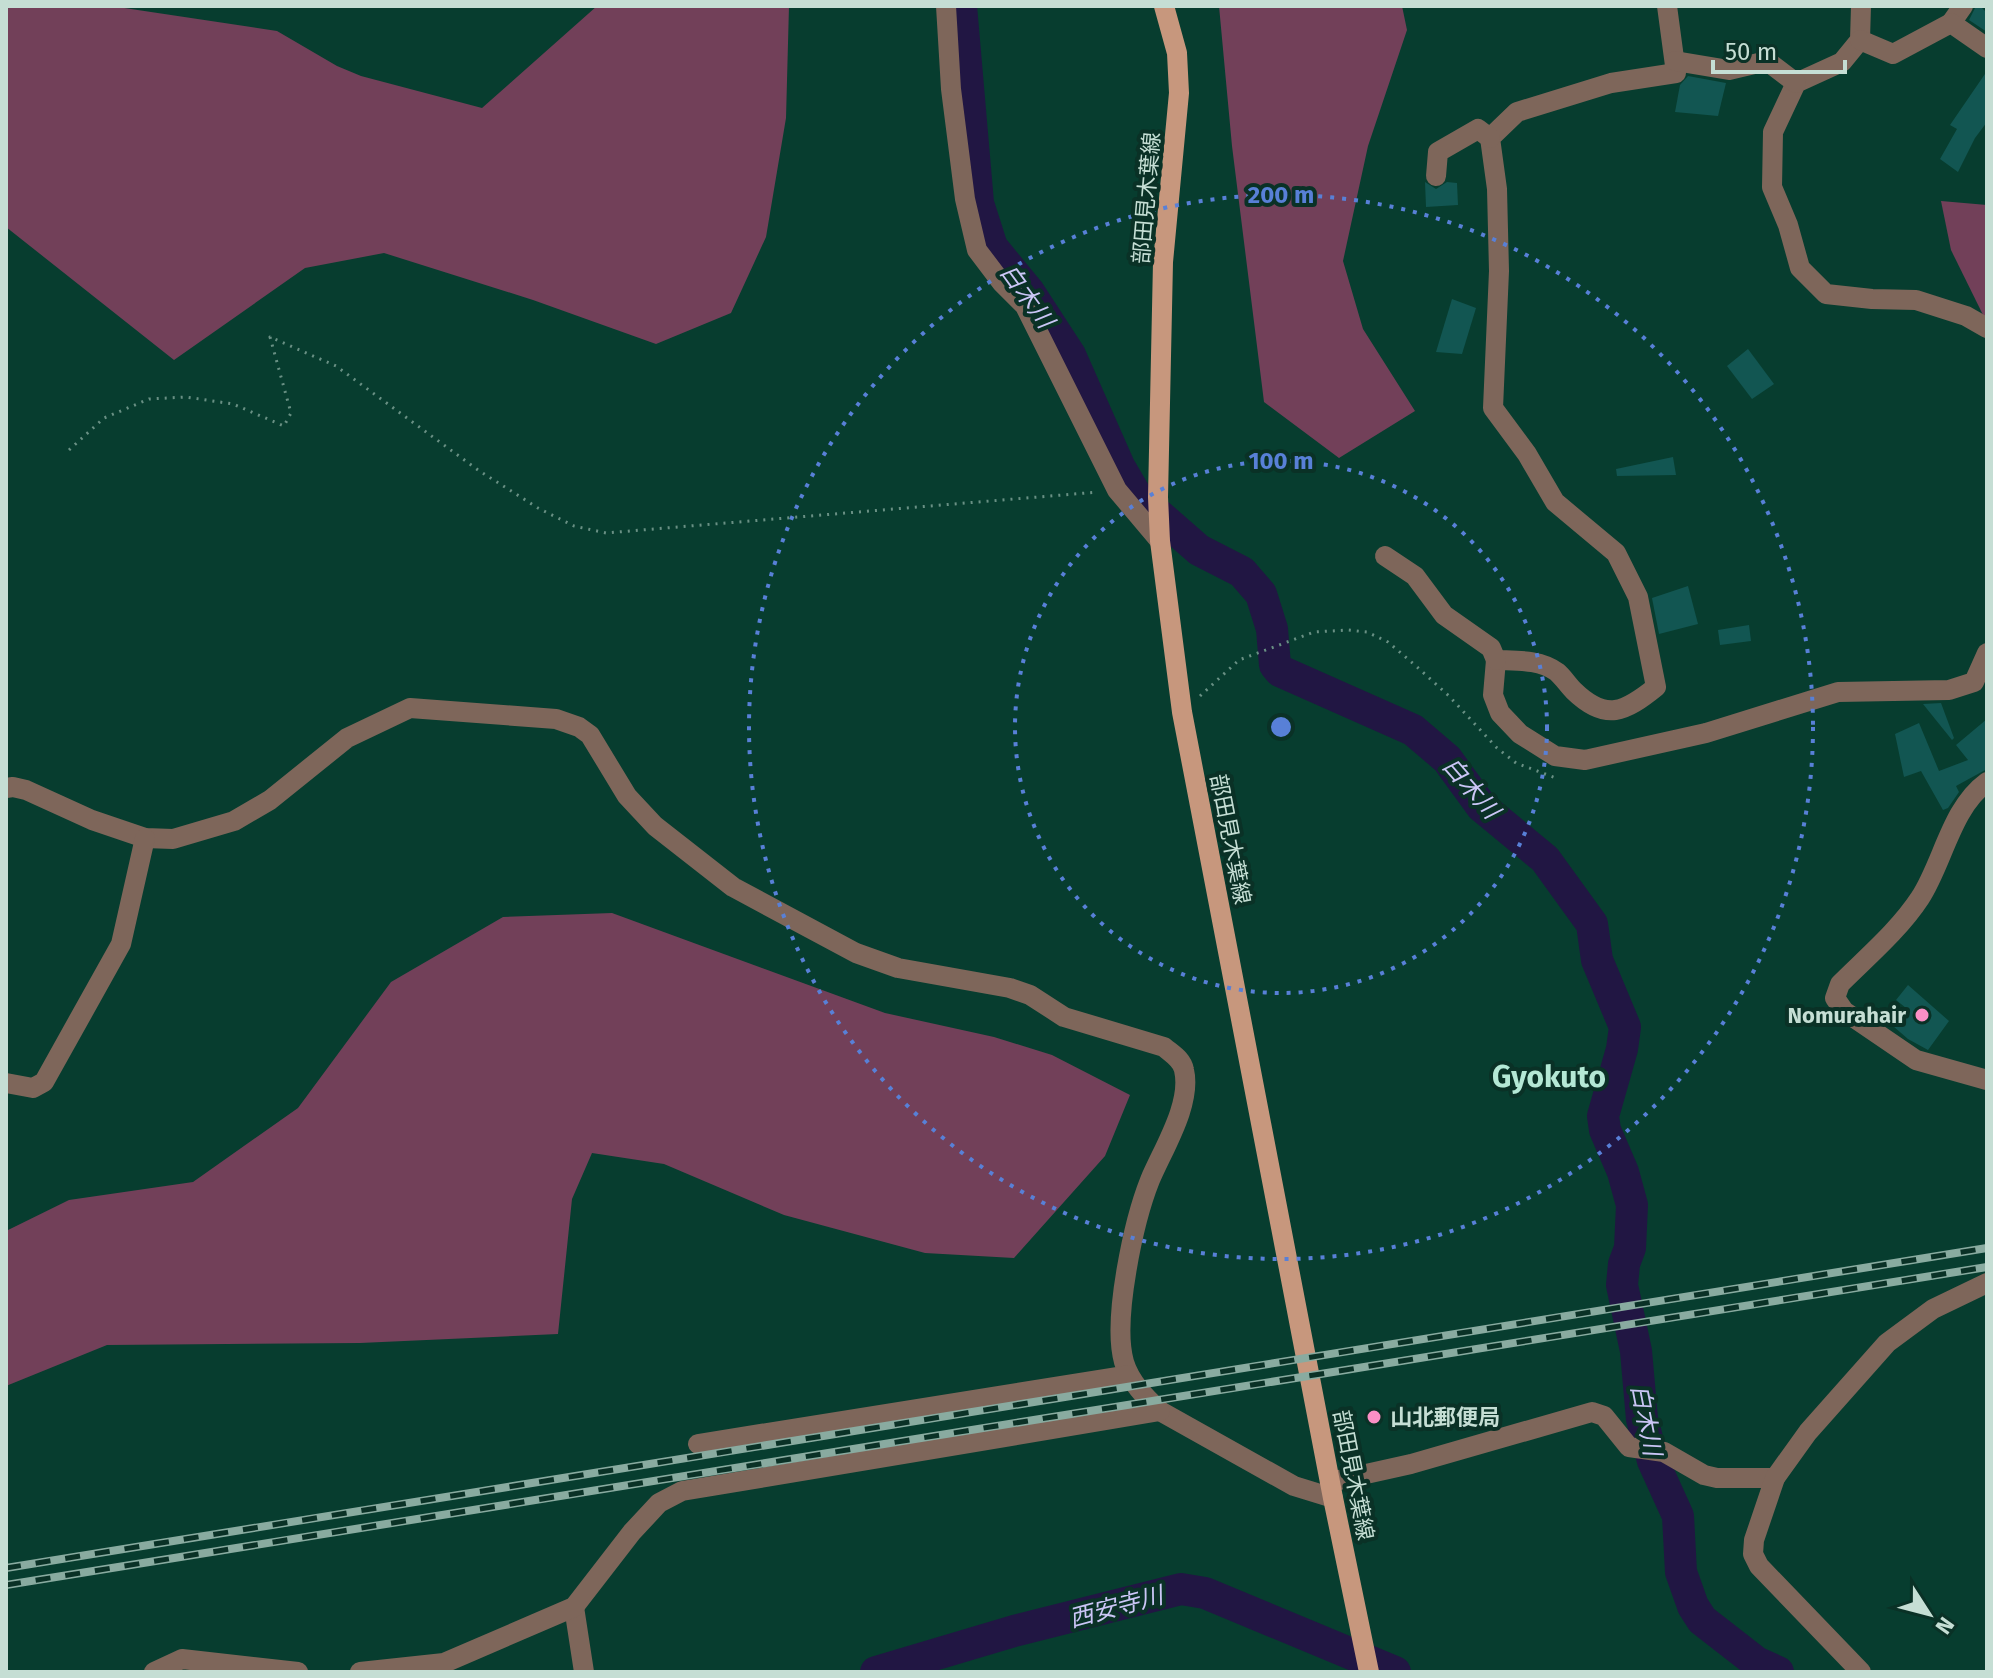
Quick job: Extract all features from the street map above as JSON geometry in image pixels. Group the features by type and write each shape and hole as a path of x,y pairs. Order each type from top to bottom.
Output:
{"main road":[{"name":"部田見木葉線","path":"1164,6 1177,53 1179,93 1163,262 1158,497 1160,534 1182,712 1369,1671"}],"street":[{"path":"946,6 951,89 963,183 977,250 1002,283 1025,306 1117,490 1160,534"},
{"path":"1490,138 1517,112 1611,83 1676,73 1667,6"},
{"path":"1861,6 1860,40 1842,62 1796,83 1773,132 1772,187 1788,225 1800,268 1826,294 1916,300 1966,316 1987,328"},
{"path":"1860,40 1893,54 1957,14 1987,48"},
{"path":"1675,61 1729,70 1767,61 1796,83"},
{"path":"1436,176 1438,152 1478,129 1490,138 1497,189 1499,271 1493,408 1527,454 1555,502 1616,553 1638,597 1656,687 1632,706 1613,710 1593,706 1557,671 1533,661 1496,660"},
{"path":"1385,556 1415,576 1444,615 1491,648 1496,660 1493,695 1500,713 1520,734 1555,756 1585,760 1648,748 1838,692 1981,689 1987,653"},
{"path":"6,788 26,790 92,820 145,838 173,839 234,821 270,800 347,738 410,708 556,719 579,727 595,740 627,796 655,826 733,887 856,953 898,968 1010,988 1030,995 1064,1017 1164,1047 1177,1057 1184,1069 1184,1091 1172,1132 1149,1183 1134,1236 1121,1318 1123,1360 1129,1375 1160,1411 1294,1486 1332,1490 1592,1412 1604,1416 1629,1447 1664,1452 1704,1475 1717,1478 1775,1478"},
{"path":"1987,782 1963,811 1922,896 1840,984 1835,998 1844,1011 1916,1060 1987,1080"},
{"path":"6,1083 33,1088 44,1082 121,944 145,838"},
{"path":"1861,1672 1759,1566 1753,1554 1754,1540 1775,1478 1808,1432 1887,1343 1933,1309 1987,1283"},
{"path":"698,1444 1129,1375"},
{"path":"360,1672 444,1663 574,1607 632,1532 659,1503 682,1491 1160,1411"},
{"path":"574,1607 584,1672"},
{"path":"154,1672 182,1659 191,1659 298,1672"}],"path":[{"path":"69,450 104,418 149,399 186,397 233,404 284,426 291,413 270,337 336,366 478,470 538,508 574,526 606,533 1117,490"},
{"path":"1182,712 1239,660 1314,632 1367,632 1388,642 1416,666 1497,748 1516,763 1556,778 1568,758"}],"shaded area":[{"path":"6,6 111,6 277,31 337,66 361,76 482,108 597,6 789,6 786,118 766,237 731,313 656,344 533,300 384,253 305,268 174,360 6,227"},
{"path":"1219,6 1402,6 1407,30 1368,146 1343,261 1363,329 1415,411 1339,458 1264,402 1232,146"},
{"path":"1941,201 1987,205 1987,323 1951,250"},
{"path":"612,913 885,1013 994,1037 1052,1055 1130,1095 1105,1156 1014,1258 925,1253 784,1215 664,1164 592,1153 572,1199 558,1334 360,1343 107,1345 6,1386 6,1231 69,1200 193,1182 298,1108 391,982 503,917"}],"building":[{"path":"1976,6 1987,13 1987,32 1969,20"},
{"path":"1987,71 1987,122 1958,172 1940,159 1957,129 1950,125"},
{"path":"1688,76 1726,83 1718,116 1675,112 1680,85"},
{"path":"1425,182 1436,189 1447,182 1457,183 1458,205 1426,207"},
{"path":"1452,299 1476,308 1462,354 1436,352"},
{"path":"1748,349 1774,384 1752,399 1727,366"},
{"path":"1673,457 1676,475 1617,476 1616,469"},
{"path":"1688,586 1698,624 1659,634 1652,598"},
{"path":"1749,625 1751,641 1720,645 1718,630"},
{"path":"1941,703 1954,738 1952,740 1923,704"},
{"path":"1987,719 1987,769 1956,786 1959,792 1948,808 1943,810 1921,771 1904,777 1895,734 1919,723 1939,771 1968,760 1956,745"},
{"name":"Nomurahair","path":"1908,985 1949,1021 1928,1050 1893,1026 1906,1008 1896,1000"}],"waterway":[{"name":"白木川","path":"961,6 978,203 992,247 1029,292 1070,355 1119,466 1136,495 1199,550 1242,572 1261,594 1272,629 1275,665 1280,671 1413,730 1447,759 1482,807 1545,859 1592,924 1597,960 1625,1027 1603,1116 1605,1130 1623,1172 1632,1205 1630,1248 1624,1264 1622,1285 1636,1351 1642,1419 1653,1461 1678,1516 1681,1572 1693,1606 1702,1620 1756,1662 1778,1672"},
{"name":"西安寺川","path":"876,1672 1014,1631 1181,1589 1205,1593 1395,1672"}],"railway":[{"path":"6,1568 1987,1248"},
{"path":"6,1585 1987,1267"}],"place":[{"name":"Nomurahair","path":"1922,1015"},
{"name":"山北郵便局","path":"1374,1417"}],"district":[{"name":"Gyokuto","path":"1549,1077"}]}
